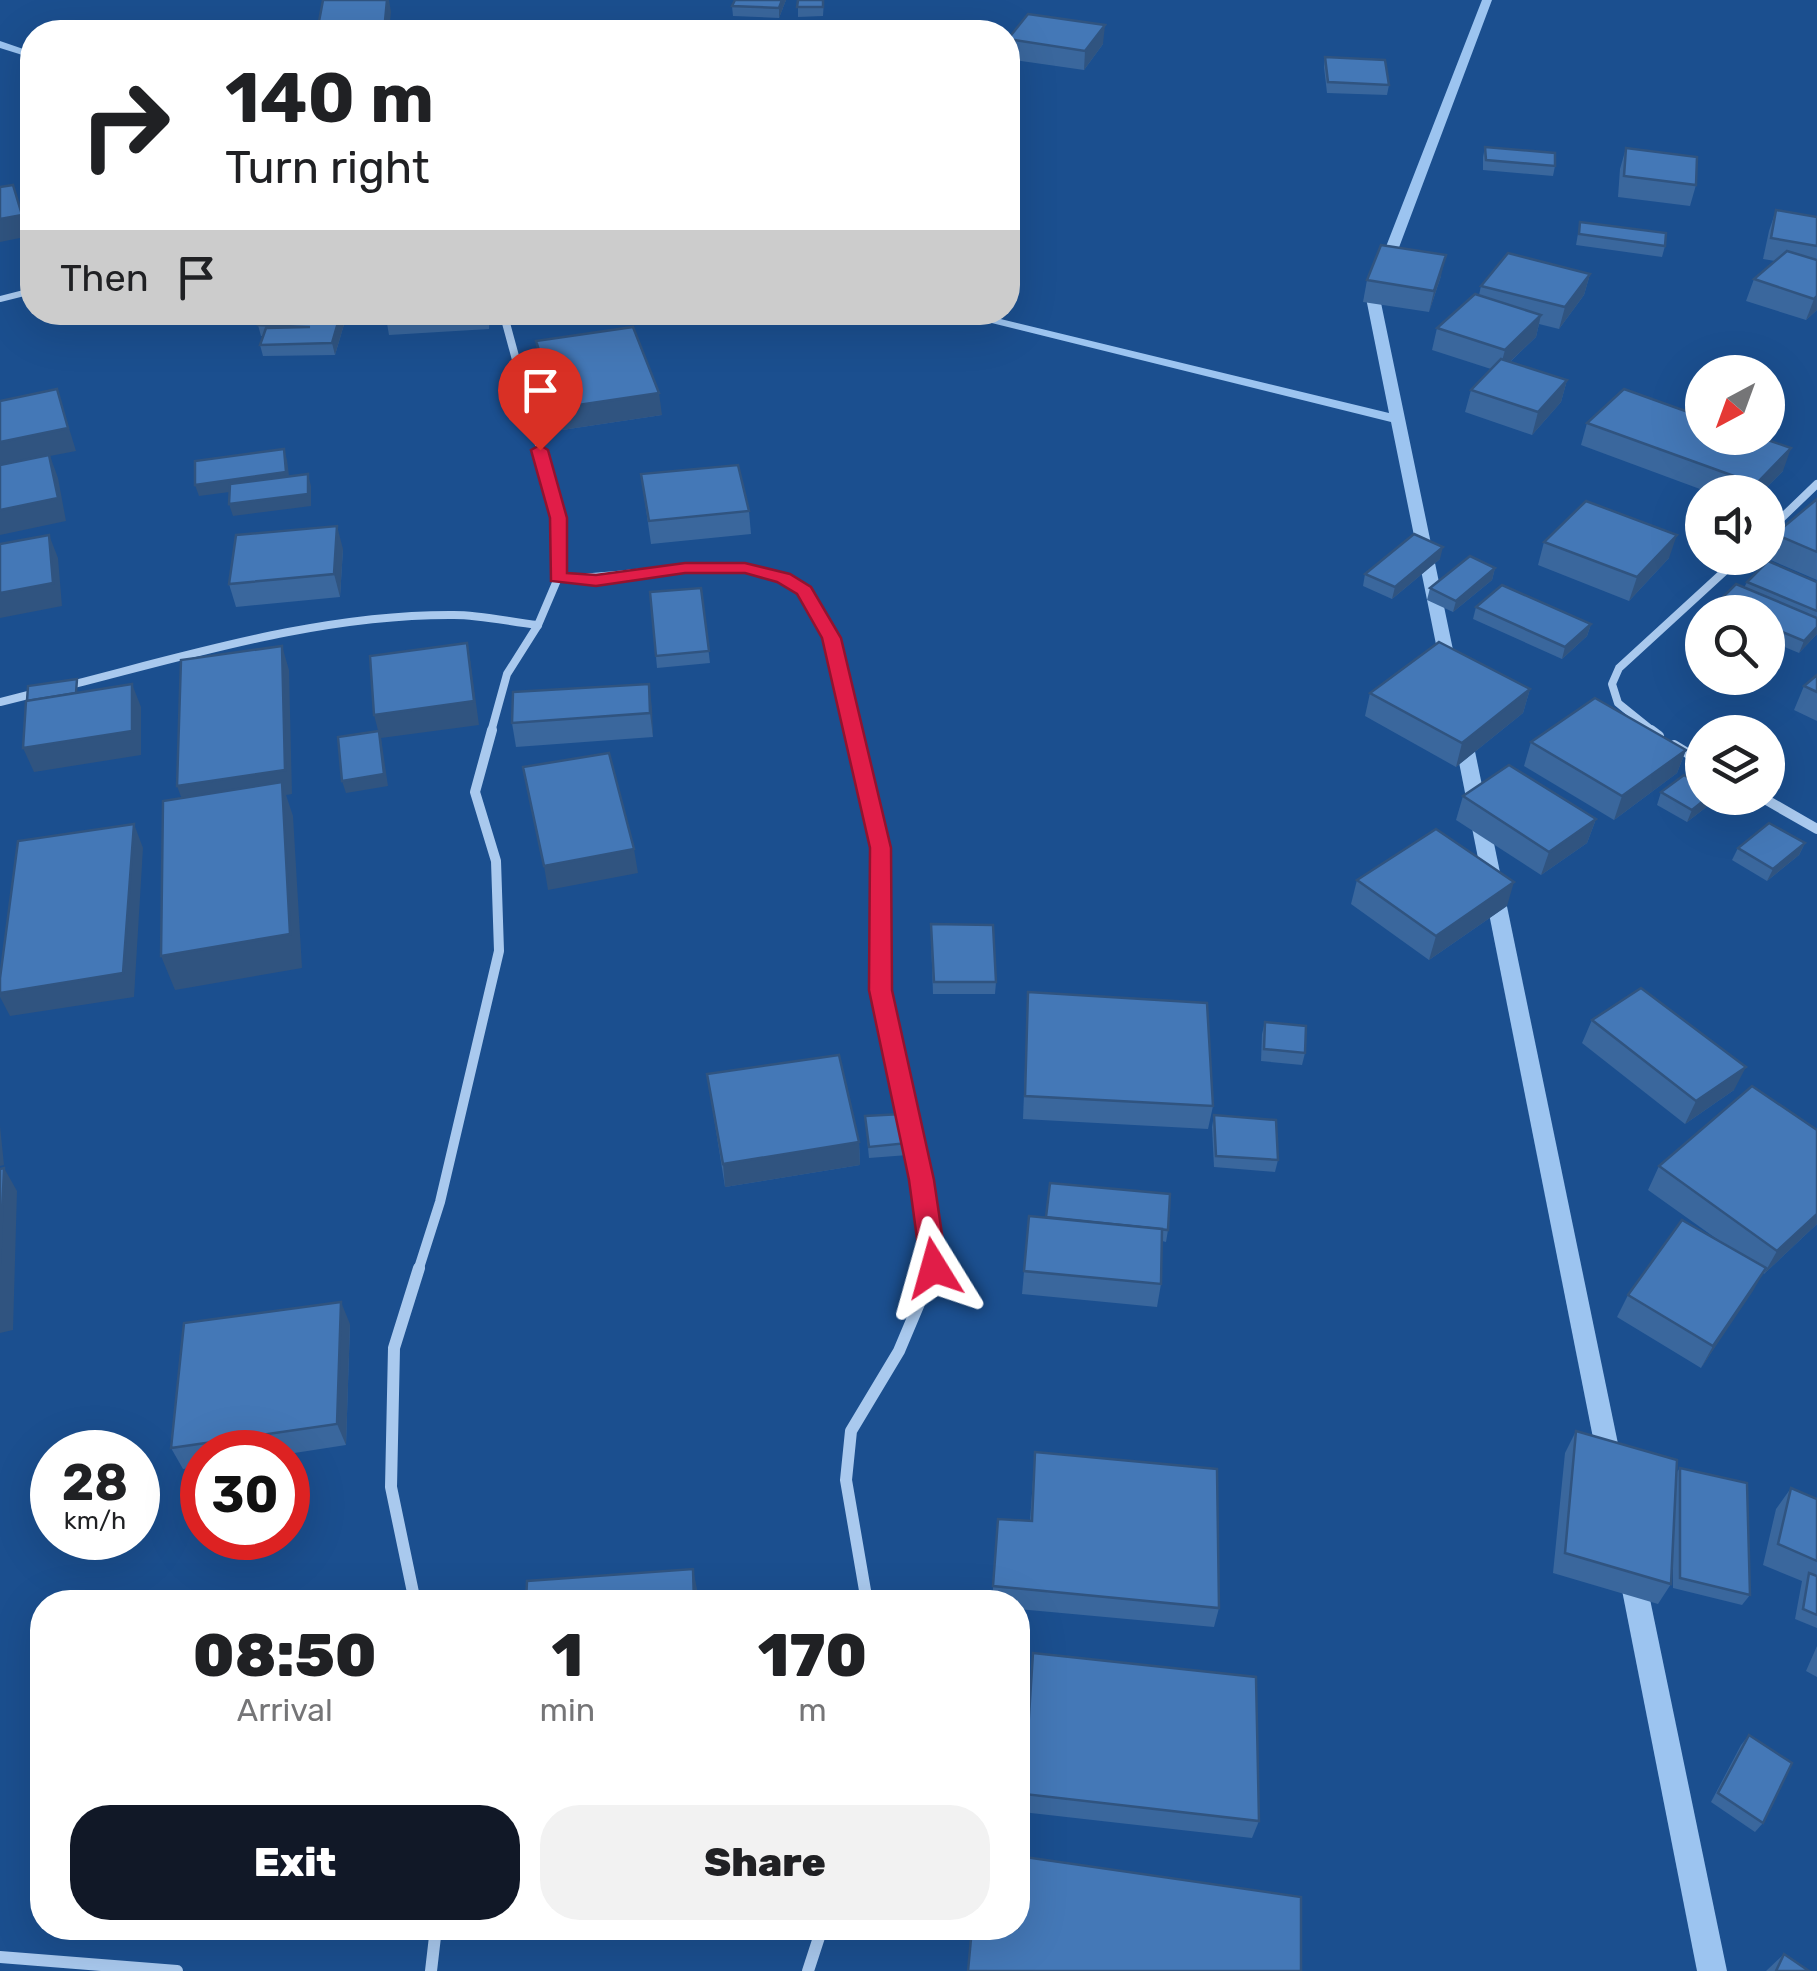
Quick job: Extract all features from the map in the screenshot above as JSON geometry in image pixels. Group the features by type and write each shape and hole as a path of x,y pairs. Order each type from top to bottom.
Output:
{"street":[{"path":"412,1590 390,1487 394,1348 440,1202 499,951 496,861 475,792 507,674 538,625 558,578 558,518 507,325"},
{"path":"1785,515 1817,484"},
{"path":"558,578 596,580 685,568 745,568 783,578 804,590 832,638 880,848 881,990 922,1180 934,1268 899,1350 851,1431 846,1480 865,1590"},
{"path":"1685,752 1618,704 1612,684 1619,668 1720,575"},
{"path":"0,702 219,649 376,619 456,615 538,625"},
{"path":"1785,811 1817,829"},
{"path":"431,1971 435,1940"},
{"path":"808,1971 818,1940"},
{"path":"0,1957 178,1971"}],"building":[{"path":"323,0 387,0 385,20 319,20"},
{"path":"735,0 782,0 779,8 732,6"},
{"path":"798,0 823,0 823,7 797,7"},
{"path":"1028,14 1105,25 1085,51 1020,41 1020,24"},
{"path":"1325,57 1385,60 1389,85 1328,82"},
{"path":"1485,147 1555,153 1555,166 1486,160"},
{"path":"1626,148 1697,157 1696,185 1624,176"},
{"path":"13,185 20,215 0,219 0,187"},
{"path":"1776,210 1817,217 1817,246 1771,238"},
{"path":"1580,222 1666,233 1665,246 1579,234"},
{"path":"1381,245 1446,255 1434,291 1367,280"},
{"path":"1787,251 1817,260 1814,299 1754,279"},
{"path":"1508,253 1590,274 1565,307 1481,286"},
{"path":"1475,294 1541,315 1505,350 1437,328"},
{"path":"258,325 337,325 332,343 260,345 266,328 310,327"},
{"path":"633,327 659,393 558,408 536,341"},
{"path":"1501,359 1567,380 1538,412 1471,390"},
{"path":"57,389 68,428 0,442 0,401"},
{"path":"1624,389 1685,411 1685,455 1784,455 1765,475 1731,475 1587,423"},
{"path":"284,449 286,472 195,485 195,461"},
{"path":"49,455 58,498 0,510 0,465"},
{"path":"738,465 749,511 649,521 641,474"},
{"path":"308,474 308,494 229,504 230,484"},
{"path":"1817,499 1817,552 1785,538 1785,526"},
{"path":"1586,501 1677,535 1637,577 1544,542"},
{"path":"337,526 334,574 229,584 236,535"},
{"path":"1414,534 1443,547 1395,587 1365,574"},
{"path":"49,535 53,583 0,593 0,544"},
{"path":"1470,556 1495,568 1456,601 1430,588"},
{"path":"1785,568 1817,582 1817,611 1785,595 1747,582 1754,575 1785,575"},
{"path":"1736,584 1762,595 1725,595"},
{"path":"1502,585 1591,624 1565,647 1476,607"},
{"path":"701,588 709,651 656,656 650,592"},
{"path":"1785,605 1817,618 1817,627 1804,641 1785,633"},
{"path":"1439,642 1530,689 1462,743 1370,693"},
{"path":"467,643 474,701 374,715 370,656"},
{"path":"282,646 285,770 177,786 181,660"},
{"path":"1817,675 1817,692 1804,686"},
{"path":"77,679 76,693 27,701 28,686"},
{"path":"132,684 132,731 23,748 26,701"},
{"path":"649,684 650,713 512,723 513,692"},
{"path":"1595,698 1685,751 1622,796 1531,742"},
{"path":"379,731 384,774 342,781 338,737"},
{"path":"609,753 634,849 544,866 523,767"},
{"path":"1509,765 1596,819 1549,852 1463,796"},
{"path":"1684,775 1685,776 1685,806 1661,792"},
{"path":"282,782 290,934 161,956 163,801"},
{"path":"1769,823 1805,843 1773,869 1738,848"},
{"path":"134,824 123,973 0,993 18,841"},
{"path":"1436,829 1514,882 1436,936 1357,880"},
{"path":"931,924 993,925 996,982 934,982"},
{"path":"1641,988 1746,1067 1696,1101 1592,1020"},
{"path":"1028,992 1207,1003 1213,1106 1025,1096"},
{"path":"1265,1022 1306,1026 1305,1053 1264,1049"},
{"path":"839,1055 859,1142 723,1164 707,1074"},
{"path":"1752,1086 1817,1130 1817,1214 1777,1251 1659,1166"},
{"path":"902,1114 908,1143 869,1147 865,1116"},
{"path":"1214,1115 1276,1120 1278,1160 1216,1156"},
{"path":"4,1168 0,1266 0,1169"},
{"path":"1050,1183 1170,1194 1168,1230 1046,1217"},
{"path":"1029,1216 1162,1229 1161,1284 1024,1271"},
{"path":"1682,1220 1766,1268 1713,1346 1628,1295"},
{"path":"341,1302 337,1424 296,1430 180,1430 180,1447 171,1448 184,1323"},
{"path":"1576,1431 1677,1460 1671,1584 1565,1553"},
{"path":"1035,1452 1217,1469 1219,1608 993,1586 998,1519 1032,1521"},
{"path":"1680,1468 1747,1483 1750,1595 1680,1578"},
{"path":"1791,1488 1817,1499 1817,1561 1778,1544"},
{"path":"693,1569 694,1590 527,1590 527,1581"},
{"path":"1809,1573 1817,1576 1817,1615 1803,1609"},
{"path":"1033,1653 1256,1677 1259,1821 1030,1795"},
{"path":"1749,1735 1792,1763 1763,1823 1718,1793"},
{"path":"1030,1858 1301,1897 1301,1971 968,1971 971,1940 1030,1940"},
{"path":"1784,1954 1809,1971 1776,1971"}],"waterway":[{"path":"1398,419 1373,298 1487,0"},
{"path":"0,44 20,51"},
{"path":"1007,325 1398,419"},
{"path":"1398,419 1449,669"},
{"path":"1462,732 1610,1463"},
{"path":"1632,1575 1712,1971"}],"route":[{"path":"540,450 558,518 558,578 596,580 685,568 745,568 783,578 804,590 832,638 880,848 881,990 922,1180 934,1268"}]}
